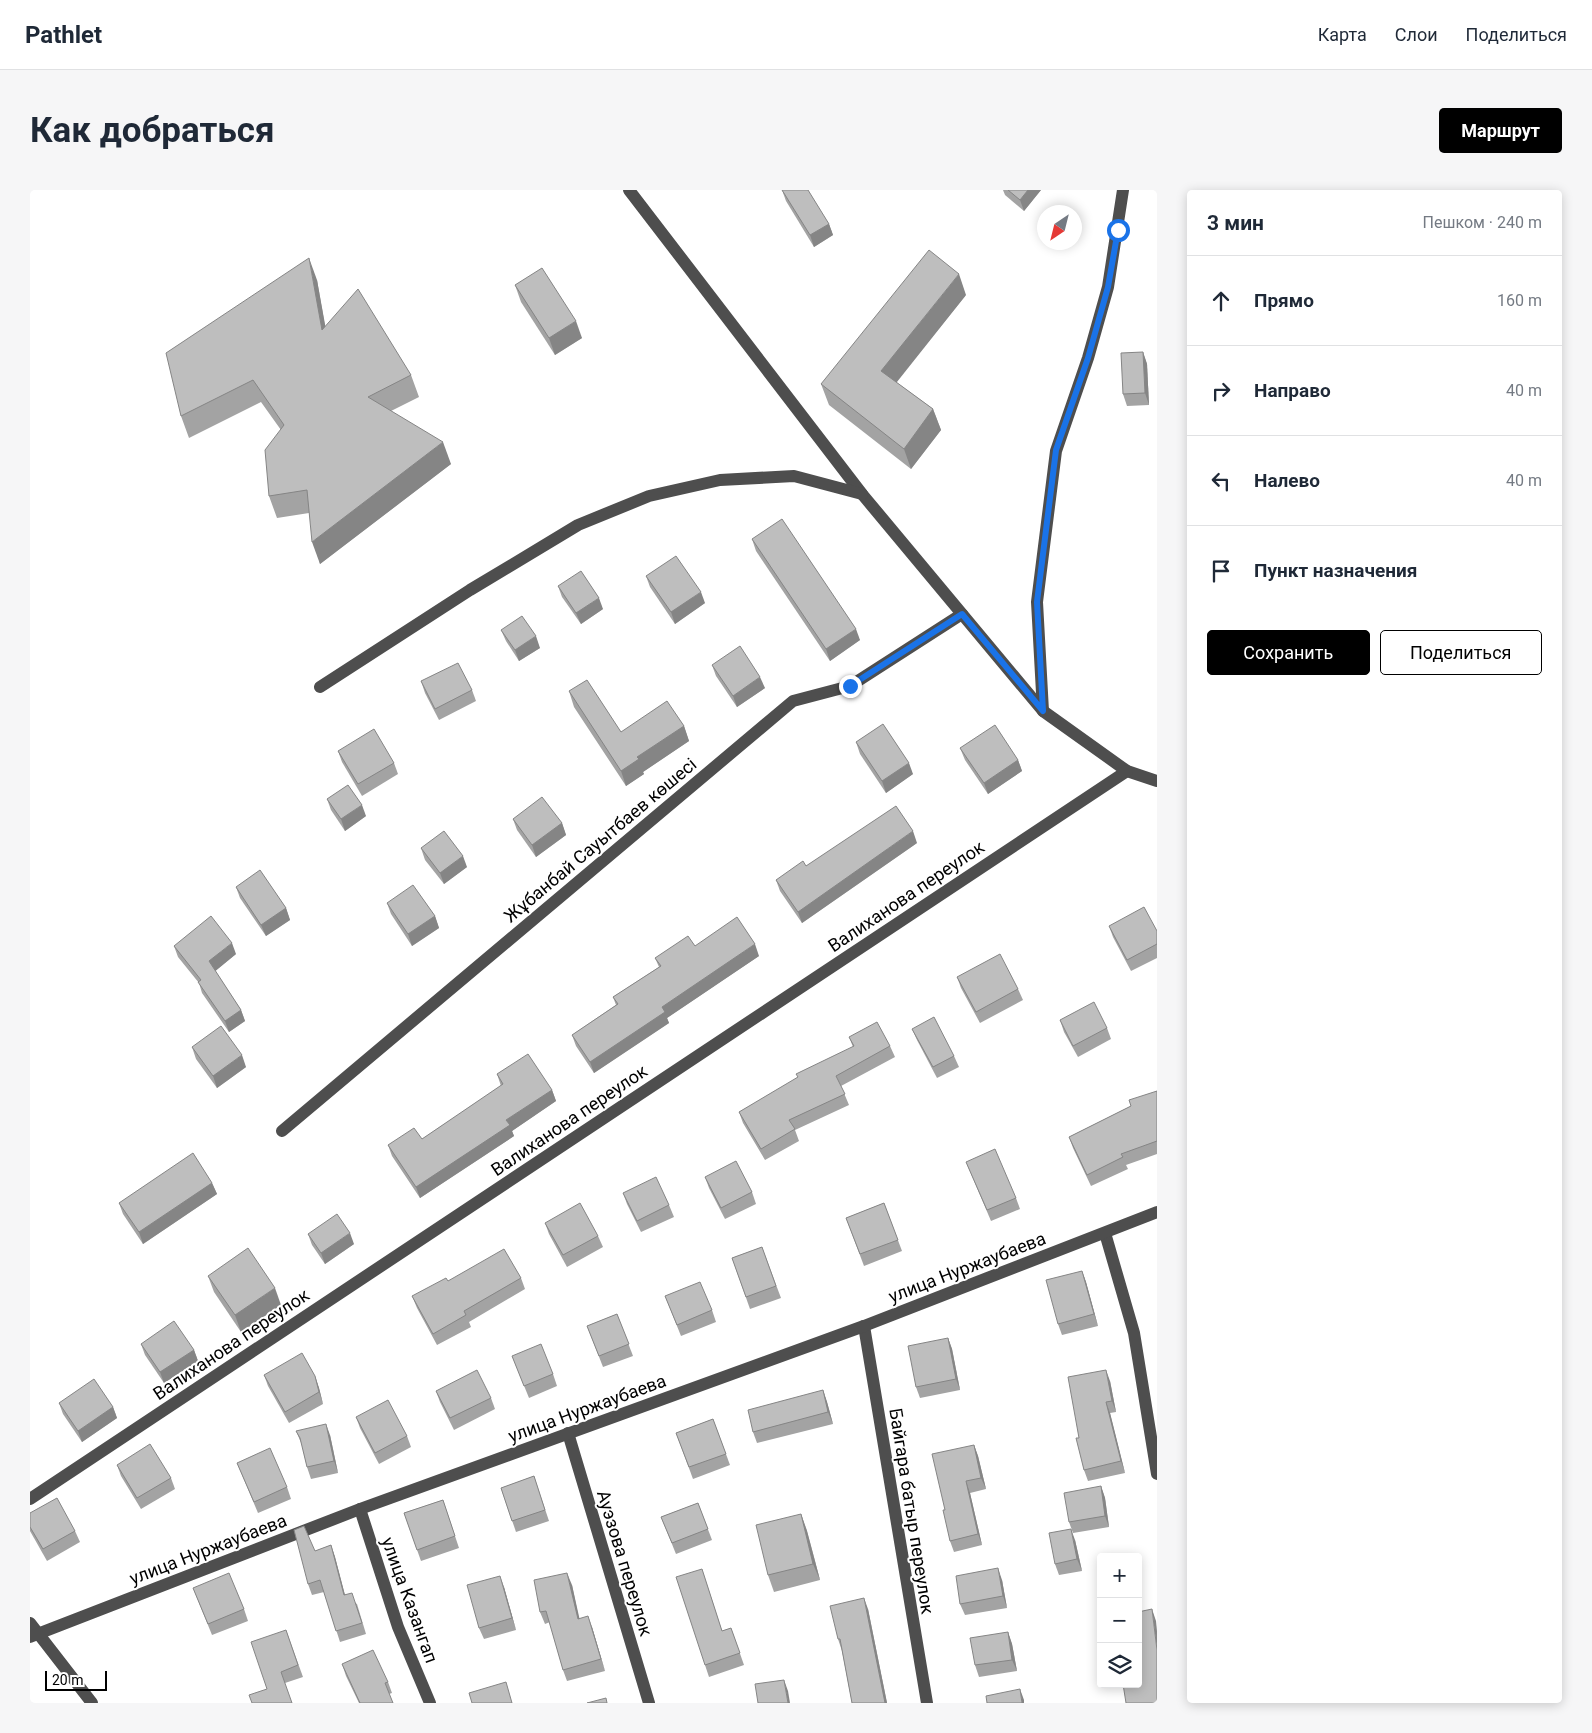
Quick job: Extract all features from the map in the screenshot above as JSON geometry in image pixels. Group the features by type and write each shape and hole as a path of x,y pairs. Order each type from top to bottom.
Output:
{"street":[{"path":"629,190 862,494 1043,711 1127,771 1157,781"},
{"path":"1043,711 1037,602 1056,450 1088,358 1108,287 1123,190"},
{"path":"320,687 470,590 578,525 648,496 720,480 794,476 862,494"},
{"name":"Жұбанбай Сауытбаев көшесі","path":"282,1131 792,701 850,686 962,614"},
{"name":"Валиханова переулок","path":"30,1499 1127,771"},
{"name":"улица Нуржаубаева","path":"32,1631 360,1509 864,1326 1157,1212"},
{"path":"1104,1233 1134,1334 1157,1474"},
{"name":"Байгара батыр переулок","path":"864,1326 927,1703"},
{"name":"Ауэзова переулок","path":"568,1433 648,1703"},
{"name":"улица Казангап","path":"360,1509 398,1627 430,1703"},
{"path":"32,1631 92,1703"}],"building":[{"path":"782,190 808,190 829,224 810,235"},
{"path":"1008,190 1028,190 1020,200"},
{"path":"929,250 959,274 881,371 933,409 904,449 821,384"},
{"path":"309,258 322,330 358,289 411,375 368,397 443,442 312,542 307,490 269,496 265,450 284,425 253,380 181,416 166,353"},
{"path":"542,268 576,321 549,338 515,285"},
{"path":"1143,352 1145,393 1123,394 1121,353"},
{"path":"782,519 856,629 826,649 752,539"},
{"path":"676,556 701,592 671,612 646,576"},
{"path":"581,571 599,598 576,613 558,586"},
{"path":"522,616 536,636 515,650 501,630"},
{"path":"740,646 760,677 733,696 712,665"},
{"path":"458,663 472,690 435,709 421,681"},
{"path":"587,680 621,732 667,701 684,726 637,757 639,759 621,771 569,691"},
{"path":"883,724 909,763 882,781 856,742"},
{"path":"995,725 1018,760 984,783 960,748"},
{"path":"374,729 394,763 358,784 338,751"},
{"path":"348,785 362,805 341,819 327,799"},
{"path":"542,797 562,823 532,845 513,819"},
{"path":"896,806 913,831 798,912 776,880 803,861 806,866"},
{"path":"444,831 463,856 440,873 421,848"},
{"path":"260,870 286,908 261,925 236,887"},
{"path":"413,885 435,916 408,934 387,903"},
{"path":"1144,907 1157,931 1157,944 1127,960 1109,926"},
{"path":"211,916 232,943 209,961 241,1010 225,1021 198,982 201,980 174,946"},
{"path":"737,917 755,944 662,1007 665,1012 590,1062 572,1035 618,1004 613,997 661,966 655,958 688,936 695,946"},
{"path":"1000,954 1018,989 976,1012 957,977"},
{"path":"1094,1002 1107,1028 1073,1046 1060,1020"},
{"path":"934,1017 954,1056 933,1067 912,1029"},
{"path":"877,1022 890,1046 836,1076 845,1094 789,1120 795,1129 761,1149 739,1112 798,1077 796,1074 854,1046 849,1037"},
{"path":"221,1026 242,1055 213,1076 192,1047"},
{"path":"528,1054 552,1090 506,1120 510,1125 416,1187 388,1145 414,1128 422,1139 503,1084 497,1074"},
{"path":"1157,1091 1157,1141 1121,1154 1123,1157 1087,1175 1069,1137 1131,1106 1129,1100"},
{"path":"995,1149 1016,1198 987,1210 966,1162"},
{"path":"193,1153 212,1183 139,1232 119,1203"},
{"path":"736,1161 752,1192 721,1208 705,1177"},
{"path":"656,1177 669,1205 637,1221 623,1193"},
{"path":"580,1203 598,1236 563,1255 545,1223"},
{"path":"884,1203 898,1240 860,1254 846,1218"},
{"path":"337,1214 350,1233 321,1253 308,1234"},
{"path":"762,1247 776,1286 746,1297 732,1258"},
{"path":"248,1248 275,1288 235,1315 208,1276"},
{"path":"504,1249 521,1278 464,1311 466,1315 433,1334 412,1296 446,1278 448,1281"},
{"path":"1082,1271 1094,1314 1058,1324 1046,1280"},
{"path":"700,1282 712,1310 677,1325 665,1296"},
{"path":"617,1314 629,1344 599,1356 587,1326"},
{"path":"174,1321 194,1350 160,1372 141,1344"},
{"path":"948,1338 956,1379 916,1387 908,1346"},
{"path":"541,1344 553,1374 524,1386 512,1356"},
{"path":"302,1353 315,1376 319,1392 285,1412 264,1375"},
{"path":"477,1370 491,1398 450,1418 436,1391"},
{"path":"1106,1370 1112,1401 1106,1402 1121,1461 1084,1470 1076,1438 1079,1438 1068,1377"},
{"path":"94,1379 113,1407 78,1431 59,1403"},
{"path":"823,1390 828,1412 753,1432 748,1410"},
{"path":"388,1400 407,1436 375,1453 356,1417"},
{"path":"713,1419 726,1454 689,1467 676,1433"},
{"path":"326,1424 334,1461 307,1467 300,1438 296,1431"},
{"path":"150,1444 171,1478 137,1498 117,1465"},
{"path":"974,1445 981,1478 966,1481 978,1534 950,1541 932,1454"},
{"path":"270,1448 287,1487 254,1502 237,1463"},
{"path":"534,1476 545,1510 512,1521 501,1488"},
{"path":"1101,1486 1105,1516 1069,1522 1064,1493"},
{"path":"57,1498 75,1531 43,1549 30,1527 30,1513"},
{"path":"443,1500 455,1536 417,1550 404,1513"},
{"path":"698,1503 708,1529 672,1543 661,1517"},
{"path":"801,1514 813,1564 768,1575 756,1525"},
{"path":"304,1526 315,1551 331,1545 344,1595 352,1593 362,1623 336,1631 320,1580 308,1584 294,1530"},
{"path":"1071,1529 1077,1559 1055,1564 1049,1533"},
{"path":"998,1568 1003,1596 960,1604 956,1576"},
{"path":"702,1569 722,1631 731,1628 740,1653 705,1665 676,1577"},
{"path":"229,1573 244,1609 208,1624 193,1588"},
{"path":"567,1573 578,1619 588,1616 601,1659 563,1670 546,1611 540,1612 534,1580"},
{"path":"500,1576 512,1618 479,1628 467,1585"},
{"path":"864,1598 885,1703 852,1703 840,1639 838,1639 830,1606"},
{"path":"1152,1609 1157,1650 1157,1703 1126,1703 1124,1688 1142,1688 1142,1611"},
{"path":"286,1630 298,1665 281,1672 292,1703 252,1703 249,1695 267,1689 251,1642"},
{"path":"1008,1632 1012,1660 975,1665 970,1638"},
{"path":"373,1650 388,1682 385,1683 393,1703 360,1703 342,1664"},
{"path":"784,1680 788,1703 758,1703 755,1684"},
{"path":"506,1682 512,1703 472,1703 469,1693"},
{"path":"1020,1689 1022,1703 987,1703 986,1696"},
{"path":"606,1698 607,1703 587,1703"}],"route":[{"path":"850,686 962,614 1043,711 1037,602 1056,450 1088,358 1108,287 1118,230"}]}
